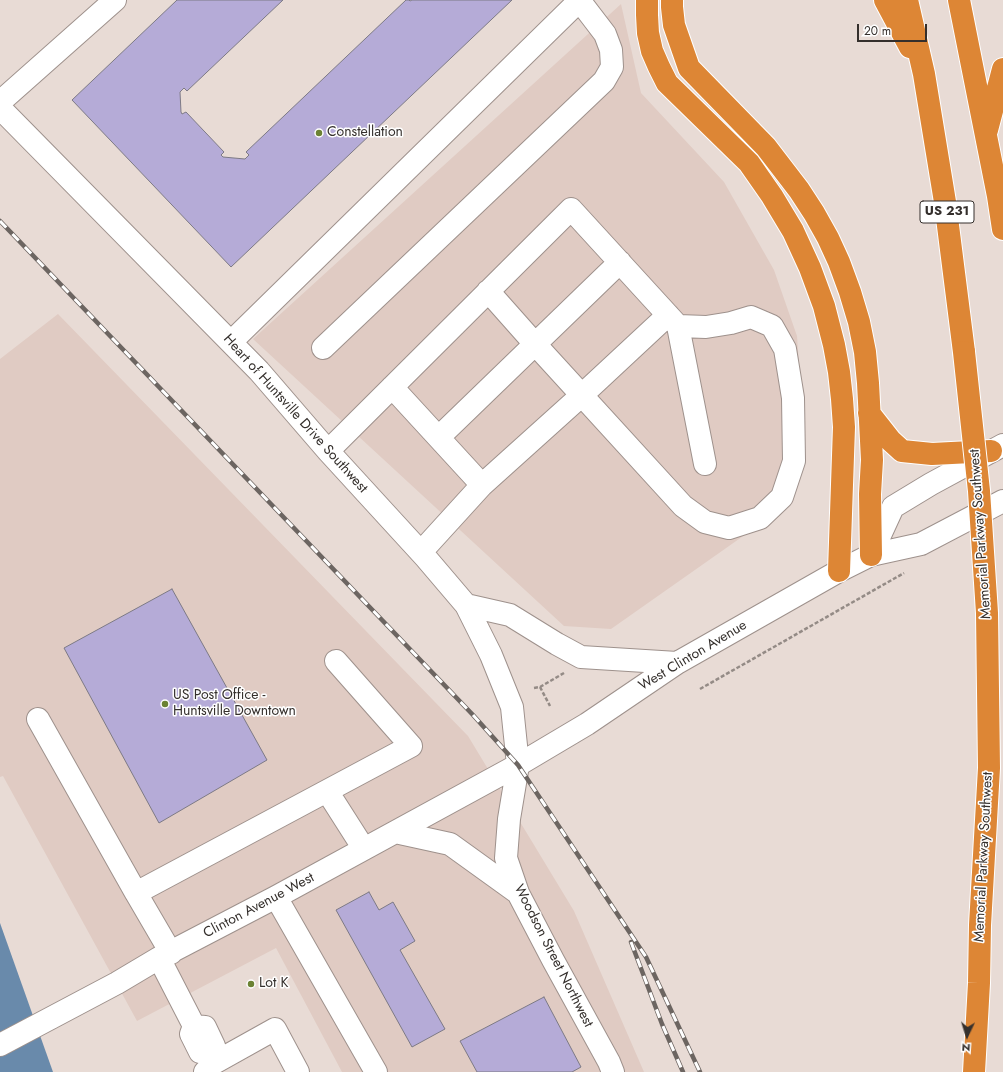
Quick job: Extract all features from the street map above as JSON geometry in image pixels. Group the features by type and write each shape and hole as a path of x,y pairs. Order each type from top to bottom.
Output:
{"highway":[{"path":"647,0 648,33 652,51 667,83 748,163 772,196 793,231 810,268 824,306 834,345 842,400 844,427 839,571"},
{"path":"672,0 674,25 689,68 766,147 799,190 831,244 850,292 859,322 865,352 868,383 872,460 870,494 871,555"},
{"path":"885,0 924,74"},
{"name":"Memorial Parkway Southwest","path":"907,0 924,74 945,202 964,352 979,491 987,613 989,768 980,925 974,1072"},
{"path":"959,0 1003,228"},
{"path":"986,135 1003,68"},
{"path":"869,413 891,442 902,451 932,454 997,448"}],"street":[{"path":"0,102 115,0"},
{"path":"231,342 579,0 605,34 611,50 612,67 604,81 322,348"},
{"name":"Heart of Huntsville Drive Southwest","path":"0,108 259,371 328,451 466,605 490,655 512,707 518,764"},
{"path":"328,451 571,209 673,320 705,464"},
{"path":"438,438 620,262"},
{"path":"488,291 534,344 683,506 705,522 729,528 760,518 782,497 794,461 793,398 785,350 772,326 751,318 706,327 673,320"},
{"path":"420,552 482,485 582,395 673,320"},
{"path":"392,387 482,485"},
{"path":"871,555 893,507 931,484 997,448"},
{"name":"West Clinton Avenue","path":"518,764 587,724 677,663 839,571 871,555 921,544 1003,501"},
{"path":"466,605 510,615 581,657 677,663"},
{"path":"136,893 411,746 336,661"},
{"path":"38,719 136,893 165,956 194,1026 204,1027 208,1033 214,1046 211,1065"},
{"name":"Clinton Avenue West","path":"0,1045 396,832 518,764"},
{"name":"Woodson Street Northwest","path":"518,764 509,819 506,858 518,893 552,960 609,1062 613,1072"},
{"path":"327,791 364,849"},
{"path":"396,832 450,844 518,893"},
{"path":"276,897 376,1072"},
{"path":"211,1065 276,1029 298,1072"}],"path":[{"path":"700,689 905,572"},
{"path":"534,688 540,687 563,674 566,670"},
{"path":"540,687 550,706"}],"shaded area":[{"path":"621,4 641,93 724,182 774,270 797,336 805,451 793,501 611,629 564,626 253,339"},
{"path":"58,314 468,736 574,911 644,1072 342,1072 276,948 137,1021 3,776 0,777 0,359"}],"water":[{"path":"0,923 53,1072 0,1072"}],"building":[{"name":"Constellation","path":"177,0 283,0 187,91 184,88 180,92 182,114 186,112 224,152 221,155 223,157 245,159 249,155 246,152 406,0 512,0 231,267 72,100"},
{"name":"US Post Office - Huntsville Downtown","path":"172,589 267,760 159,823 64,648"},
{"path":"369,892 379,910 393,902 415,941 400,950 445,1029 412,1047 336,910"},
{"path":"544,997 581,1067 572,1072 477,1072 460,1041"}],"railway":[{"path":"0,221 473,715 518,765 646,957 700,1072"},
{"path":"631,942 662,1024 683,1072"}],"place":[{"name":"Constellation","path":"319,133"},
{"name":"US Post Office - Huntsville Downtown","path":"165,704"},
{"name":"Lot K","path":"251,984"}]}
